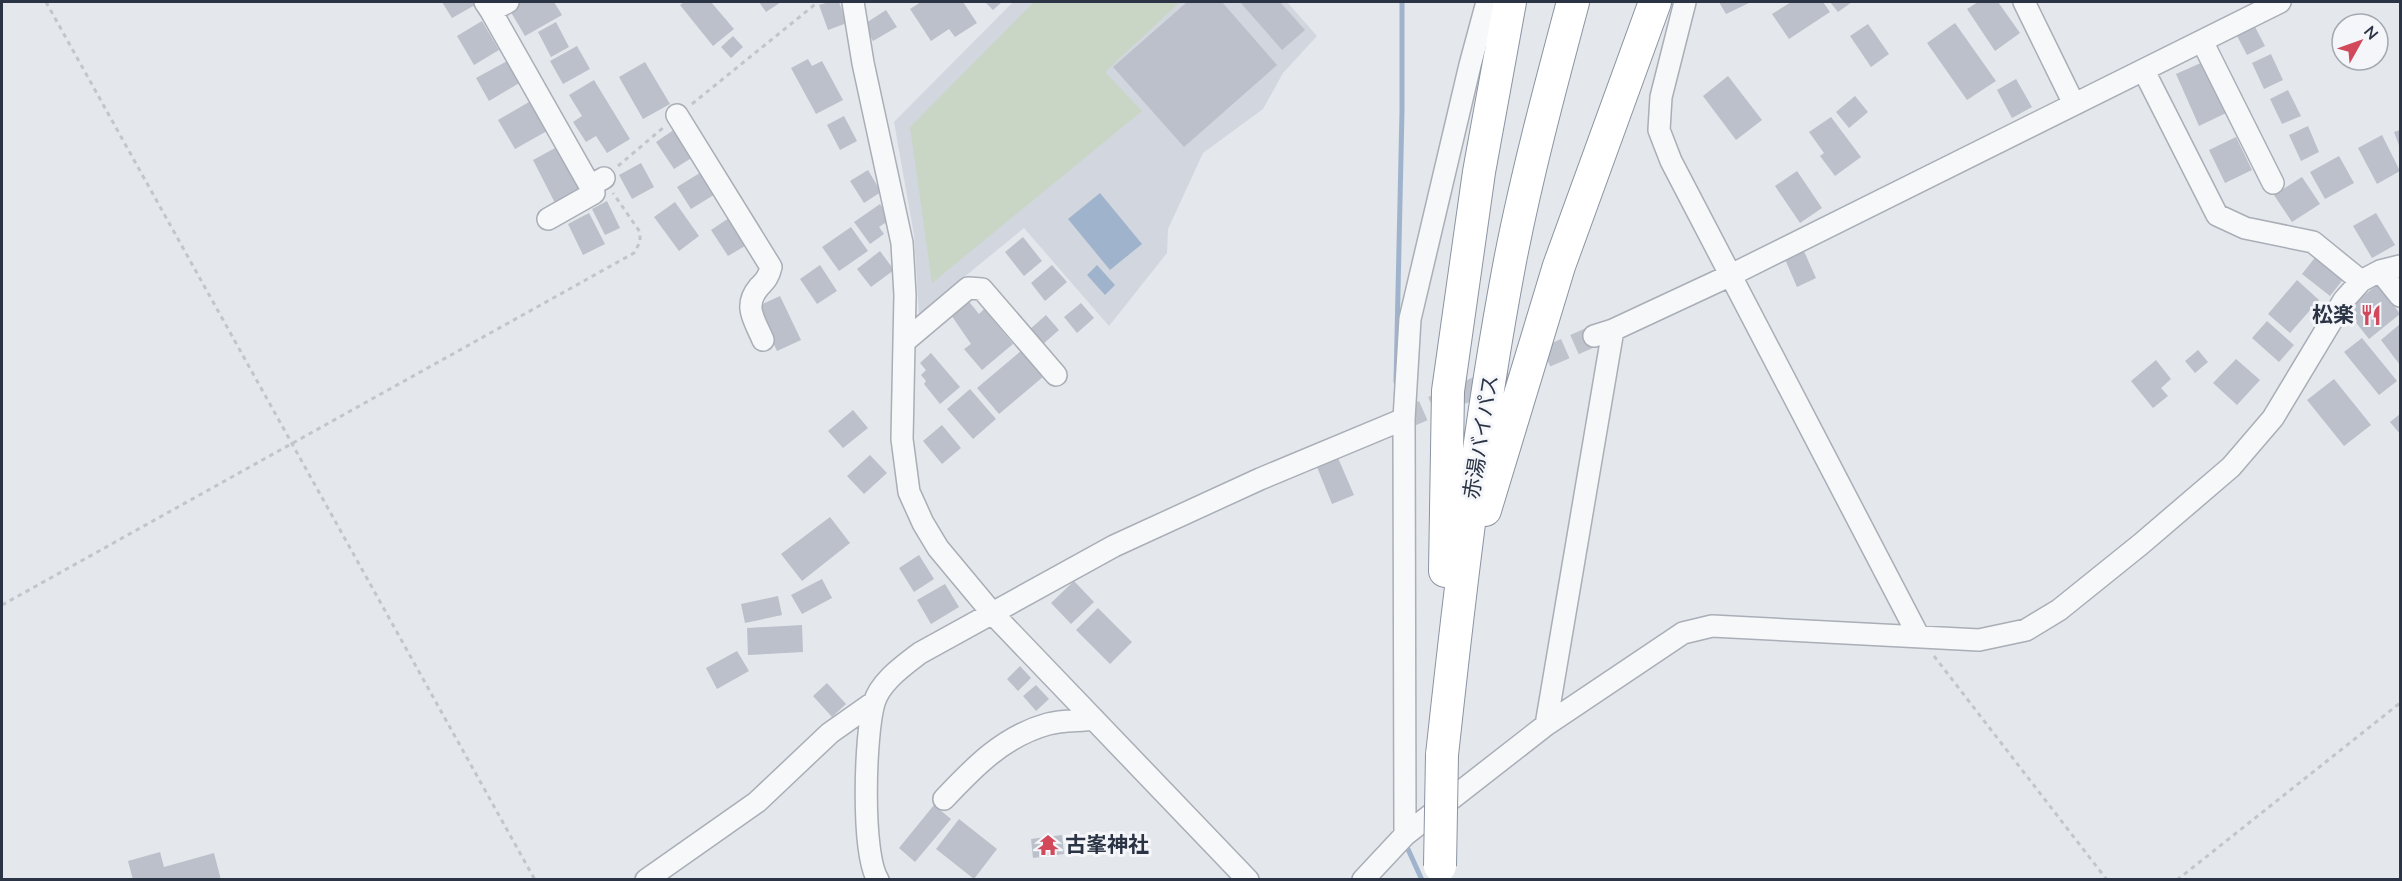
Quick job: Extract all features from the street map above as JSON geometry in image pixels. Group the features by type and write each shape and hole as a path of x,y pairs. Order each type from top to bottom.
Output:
{"highway":[{"path":"1442,755 1448,391 1479,172 1510,2"},
{"name":"赤湯バイパス","path":"1440,873 1442,755 1477,457 1510,260 1534,150 1573,2"},
{"path":"1460,593 1559,266 1655,2"}],"street":[{"path":"853,2 863,63 902,243 904,342 902,439 909,492 923,523 938,548 993,614 1248,879"},
{"path":"1405,835 1404,419 1410,319 1467,76 1487,2"},
{"path":"1684,2 1661,97 1659,130 1671,161 1918,635"},
{"path":"2024,2 2074,104"},
{"path":"1546,725 1603,333 1731,275 2280,2"},
{"path":"495,5 597,182 594,194 548,219"},
{"path":"2202,42 2273,183"},
{"path":"2144,70 2217,215 2245,228 2313,242 2361,281"},
{"path":"677,115 771,267 769,277 752,296 749,309 763,340"},
{"path":"1363,879 1405,835 1546,725 1683,633 1712,626 1918,635 1978,640 2026,630 2059,610 2232,467 2252,445 2293,387 2335,312 2361,281 2390,268 2400,296"},
{"path":"904,342 968,288 982,289 1056,375"},
{"path":"646,879 757,802 830,733 874,702 893,675 920,653 1114,546 1260,479 1404,419"},
{"path":"874,702 870,734 867,835 873,871 878,879"},
{"path":"944,799 973,768 997,748 1018,735 1049,724 1094,719"}],"path":[{"path":"46,2 535,879"},
{"path":"2,605 634,253 640,242 640,232 597,182 818,2"},
{"path":"1918,635 2107,879"},
{"path":"2177,879 2400,703"}],"shaded area":[{"path":"1013,2 1287,2 1317,36 1283,73 1263,109 1203,153 1168,229 1167,253 1109,326 1024,228 919,314 914,235 894,122"}],"green space":[{"path":"1034,2 1180,2 1105,72 1142,111 932,283 910,127"}],"water":[{"path":"1100,193 1142,244 1110,270 1068,219"},
{"path":"1097,265 1115,285 1105,295 1087,275"}],"building":[{"path":"442,2 473,2 475,5 452,18"},
{"path":"521,2 554,2 562,15 525,36 509,9"},
{"path":"684,2 711,2 734,29 713,46 680,5"},
{"path":"759,2 781,2 766,12"},
{"path":"839,2 847,23 828,30 819,5"},
{"path":"921,2 963,2 977,23 955,37 949,29 931,41 910,9"},
{"path":"985,2 1002,2 993,10"},
{"path":"1187,2 1222,2 1277,65 1184,147 1113,67"},
{"path":"1240,2 1280,2 1305,30 1282,50"},
{"path":"1719,2 1751,2 1726,14"},
{"path":"1791,2 1823,2 1830,12 1789,39 1772,14"},
{"path":"1830,2 1852,2 1838,12"},
{"path":"1978,2 1998,2 2020,33 1995,51 1967,9"},
{"path":"886,10 897,27 873,41 863,25"},
{"path":"482,21 499,50 474,65 457,36"},
{"path":"556,22 569,47 551,57 538,32"},
{"path":"1955,23 1996,81 1967,100 1927,43"},
{"path":"2253,23 2265,46 2247,55 2235,32"},
{"path":"1868,24 1889,54 1871,67 1850,36"},
{"path":"733,36 743,47 731,58 721,47"},
{"path":"577,46 590,69 563,84 550,61"},
{"path":"2271,54 2283,80 2264,89 2252,63"},
{"path":"808,59 812,66 822,61 843,100 816,114 791,68"},
{"path":"509,60 521,82 489,101 476,78"},
{"path":"645,62 670,104 643,119 619,77"},
{"path":"2203,62 2226,113 2199,126 2176,74"},
{"path":"1728,76 1762,120 1736,140 1703,96"},
{"path":"2016,79 2032,107 2012,118 1997,90"},
{"path":"594,80 630,139 607,153 596,136 586,142 573,122 582,116 569,95"},
{"path":"2288,90 2301,116 2282,124 2270,99"},
{"path":"1855,96 1868,112 1849,128 1836,112"},
{"path":"529,102 547,131 515,149 498,120"},
{"path":"844,116 857,141 840,150 827,125"},
{"path":"1831,117 1861,157 1835,176 1820,156 1824,153 1809,132"},
{"path":"2308,126 2319,152 2301,161 2289,135"},
{"path":"675,129 693,157 674,169 656,142"},
{"path":"2400,130 2400,148 2394,132"},
{"path":"2382,135 2400,171 2377,184 2358,148"},
{"path":"2236,137 2252,170 2225,183 2209,150"},
{"path":"557,147 580,190 555,203 533,160"},
{"path":"2339,156 2354,183 2325,199 2310,172"},
{"path":"641,163 654,187 632,199 619,175"},
{"path":"868,170 881,192 864,203 850,181"},
{"path":"703,171 717,193 691,209 677,187"},
{"path":"1797,171 1822,208 1800,223 1775,186"},
{"path":"2302,177 2320,204 2292,222 2274,195"},
{"path":"607,201 620,228 605,235 592,209"},
{"path":"675,202 699,236 679,251 654,217"},
{"path":"880,204 891,219 879,227 884,234 870,244 854,222"},
{"path":"589,213 605,244 583,255 568,224"},
{"path":"2376,213 2395,245 2372,258 2353,226"},
{"path":"732,216 750,243 728,256 711,230"},
{"path":"851,227 868,251 839,271 822,247"},
{"path":"1023,237 1042,261 1024,276 1005,252"},
{"path":"1803,249 1816,278 1797,287 1784,257"},
{"path":"880,251 894,270 871,287 857,269"},
{"path":"2317,255 2345,277 2330,296 2302,274"},
{"path":"820,265 837,291 817,304 800,279"},
{"path":"1052,265 1067,282 1045,301 1031,283"},
{"path":"2297,280 2319,300 2290,333 2268,314"},
{"path":"2378,284 2400,314 2369,339 2346,310"},
{"path":"780,296 801,340 777,351 756,307"},
{"path":"966,298 979,314 984,309 1013,344 982,370 964,349 971,344 949,312"},
{"path":"1081,303 1094,318 1077,333 1064,317"},
{"path":"1046,315 1059,330 1042,345 1029,330"},
{"path":"2267,321 2294,345 2279,362 2252,338"},
{"path":"2400,324 2400,365 2381,340"},
{"path":"2362,338 2397,381 2379,395 2344,352"},
{"path":"1022,350 1044,376 999,414 977,388"},
{"path":"2198,350 2208,362 2195,373 2185,361"},
{"path":"931,353 960,387 940,404 924,384 926,381 921,375 926,370 920,363"},
{"path":"2236,359 2260,380 2237,405 2213,383"},
{"path":"2156,360 2171,379 2161,388 2168,396 2153,408 2131,381"},
{"path":"2334,379 2371,425 2344,446 2307,400"},
{"path":"970,389 996,419 973,439 947,409"},
{"path":"853,410 868,428 843,448 828,431"},
{"path":"2400,414 2400,434 2390,422"},
{"path":"942,425 961,448 942,464 923,441"},
{"path":"870,455 887,473 864,494 847,476"},
{"path":"1338,458 1354,495 1332,504 1317,467"},
{"path":"830,517 850,543 802,581 781,554"},
{"path":"919,555 934,579 914,592 899,568"},
{"path":"822,579 832,598 802,614 791,595"},
{"path":"1074,581 1094,602 1071,624 1051,603"},
{"path":"945,584 959,607 931,624 917,600"},
{"path":"778,596 782,615 745,623 741,604"},
{"path":"1098,608 1132,642 1110,664 1076,630"},
{"path":"802,625 803,652 748,655 747,628"},
{"path":"737,651 749,671 717,689 706,668"},
{"path":"1020,666 1031,678 1018,691 1007,679"},
{"path":"827,683 846,704 832,717 813,696"},
{"path":"1036,685 1049,699 1036,711 1023,696"},
{"path":"934,805 951,819 915,862 899,848"},
{"path":"959,819 997,849 974,879 936,849"},
{"path":"1062,835 1064,854 1033,858 1031,839"},
{"path":"160,852 164,867 214,853 221,880 133,880 128,861"}],"waterway":[{"path":"1396,382 1402,2"},
{"path":"1407,847 1422,880"}],"tunnel":[{"path":"1404,419 1594,336"}],"place":[{"name":"松楽","path":"2371,315"},
{"name":"古峯神社","path":"1048,845"}]}
